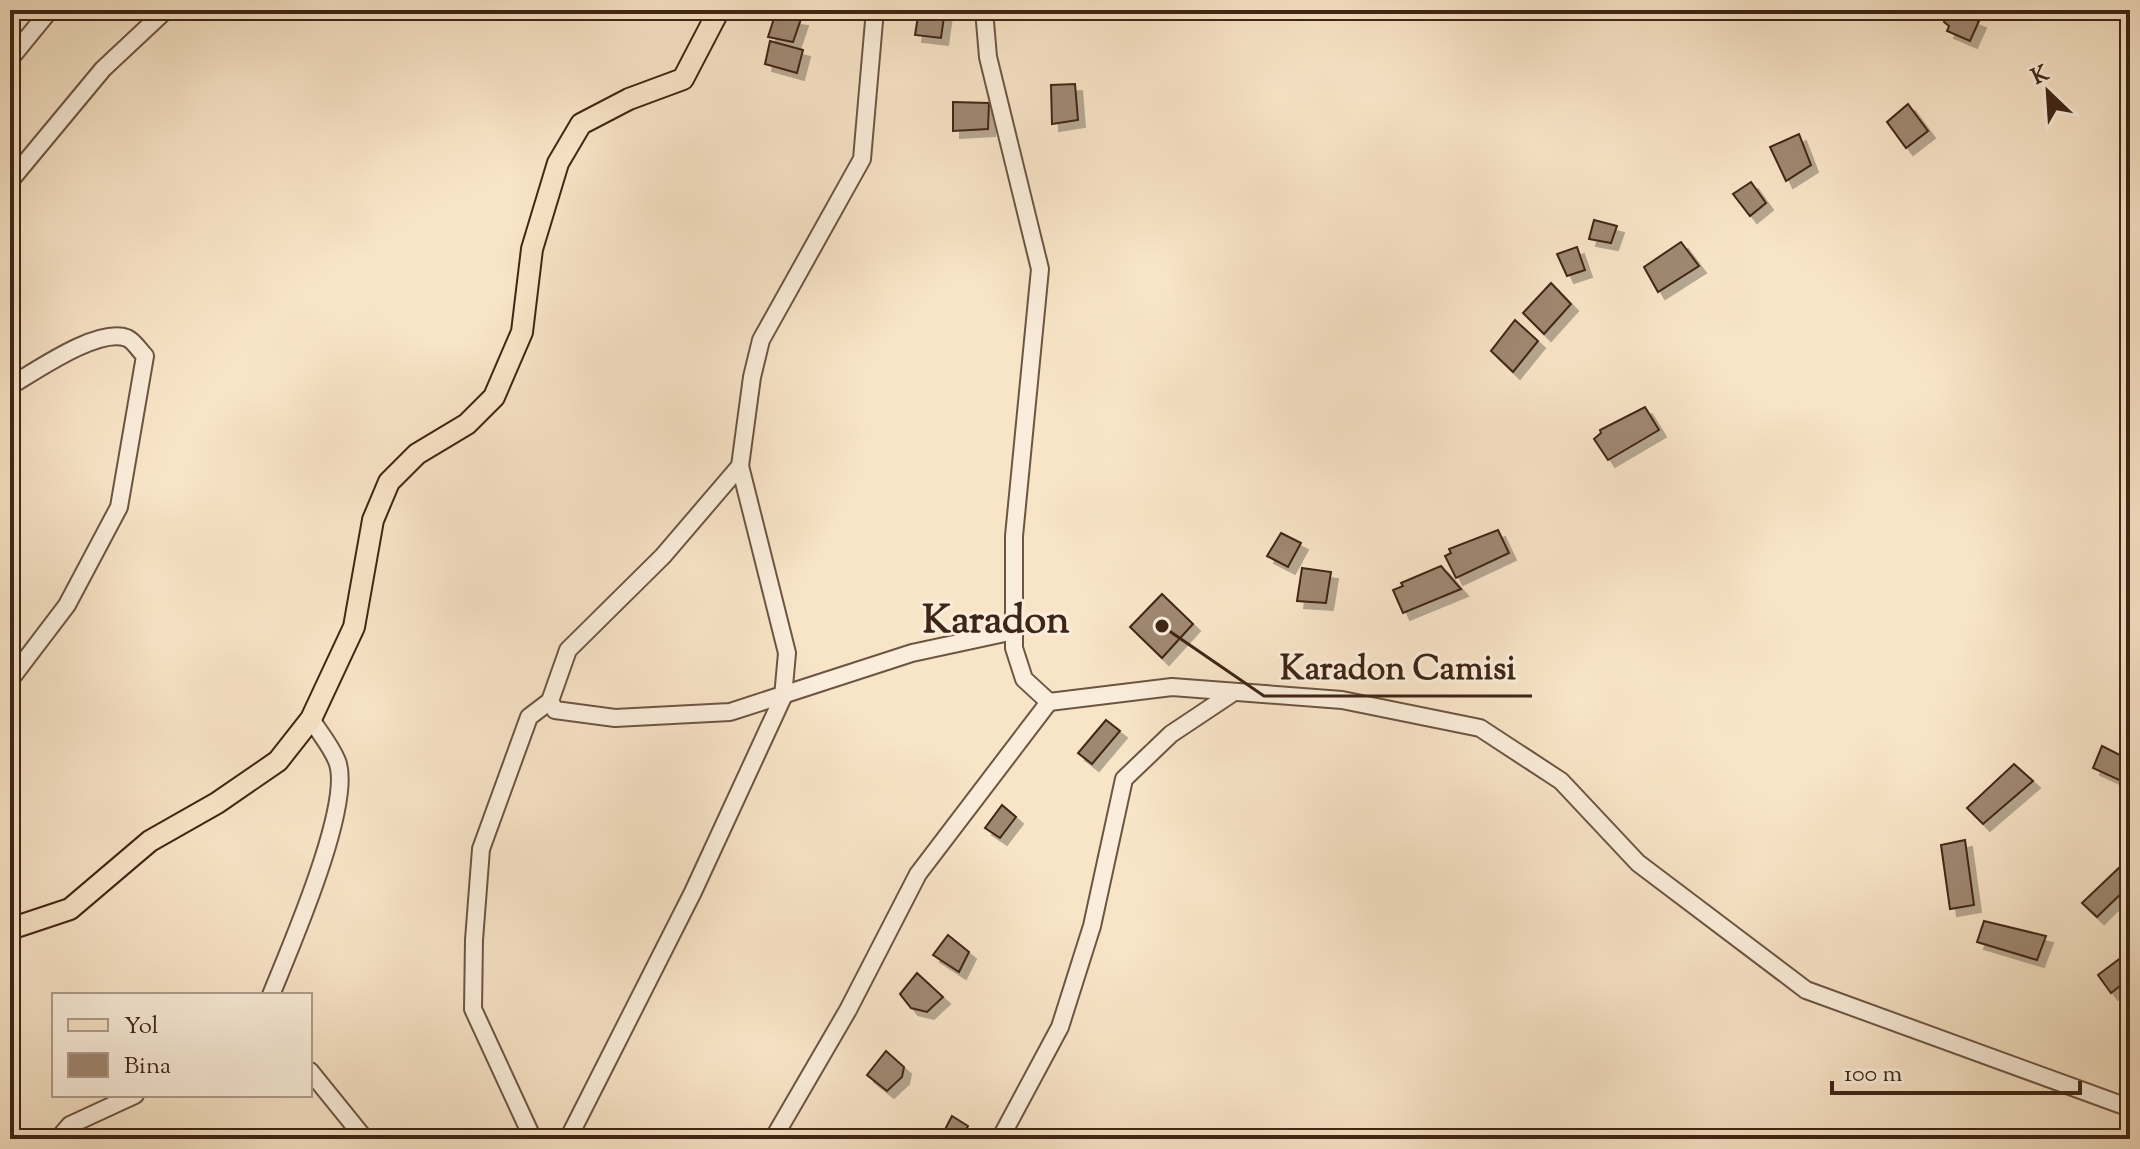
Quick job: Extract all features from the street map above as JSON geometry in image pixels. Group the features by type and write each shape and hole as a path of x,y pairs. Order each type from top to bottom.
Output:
{"main road":[{"path":"10,929 70,909 150,841 217,803 278,761 311,719 354,627 373,520 389,482 417,454 467,424 494,397 522,332 532,249 558,163 581,124 629,99 683,79 719,10"}],"street":[{"path":"10,59 50,10"},
{"path":"10,181 103,69 166,10"},
{"path":"568,1139 693,892 783,697 787,653 740,466 752,377 761,340 862,159 875,10"},
{"path":"984,10 988,57 1040,269 1014,536 1014,648 1024,679 1049,702"},
{"path":"10,386 79,347 111,335 130,339 145,356 119,507 67,605 10,680"},
{"path":"533,1139 473,1009 474,940 481,849 529,717 550,701 568,650 663,556 740,466"},
{"path":"550,701 555,710 615,718 730,712 912,653 1014,631"},
{"path":"773,1139 848,1010 918,874 1049,702 1172,687 1342,700 1480,728 1561,781 1638,863 1806,990 2130,1108"},
{"path":"1000,1139 1060,1027 1092,926 1124,779 1171,734 1234,692"},
{"path":"276,990 321,865 341,784 338,762 311,719"},
{"path":"312,1073 365,1139"},
{"path":"58,1139 70,1125 131,1097"}],"building":[{"path":"919,10 945,10 941,38 915,35"},
{"path":"1950,10 1979,21 1970,41 1947,31 1949,26 1944,22"},
{"path":"775,15 801,19 793,42 768,37"},
{"path":"770,41 803,50 797,73 765,64"},
{"path":"1075,84 1078,120 1052,124 1051,85"},
{"path":"953,102 989,103 988,129 953,131"},
{"path":"1908,104 1928,131 1906,148 1887,122"},
{"path":"1799,134 1811,165 1786,181 1770,147"},
{"path":"1751,182 1766,203 1750,216 1733,194"},
{"path":"1594,220 1617,226 1611,243 1589,239"},
{"path":"1681,242 1699,266 1658,292 1644,267"},
{"path":"1577,247 1585,270 1567,276 1557,254"},
{"path":"1551,283 1571,304 1544,334 1523,313"},
{"path":"1515,320 1538,341 1513,372 1491,351"},
{"path":"1645,407 1659,430 1608,460 1594,439 1601,433 1600,430"},
{"path":"1498,530 1509,553 1456,578 1445,556 1451,553 1449,549"},
{"path":"1281,533 1301,543 1288,567 1267,556"},
{"path":"1441,566 1461,589 1403,613 1393,590 1403,586 1401,583"},
{"path":"1302,568 1331,572 1326,603 1297,601"},
{"path":"1162,594 1193,624 1162,658 1130,627"},
{"path":"1106,720 1120,731 1092,764 1078,753"},
{"path":"2102,746 2130,760 2130,785 2093,768"},
{"path":"2014,764 2033,781 1983,824 1967,808"},
{"path":"1002,805 1016,817 1000,838 985,828"},
{"path":"1965,840 1974,905 1950,909 1941,845"},
{"path":"2124,863 2130,870 2130,885 2097,917 2082,903"},
{"path":"1984,921 2046,936 2037,960 1977,942"},
{"path":"948,935 969,952 959,972 933,955"},
{"path":"2130,951 2130,978 2111,993 2098,975"},
{"path":"917,973 943,997 927,1012 911,1008 900,994"},
{"path":"886,1051 904,1067 902,1077 887,1091 867,1075"},
{"path":"952,1116 968,1126 962,1136 965,1139 940,1139"}],"place":[{"name":"Karadon Camisi","path":"1162,626"}],"district":[{"name":"Karadon","path":"996,622"}]}
